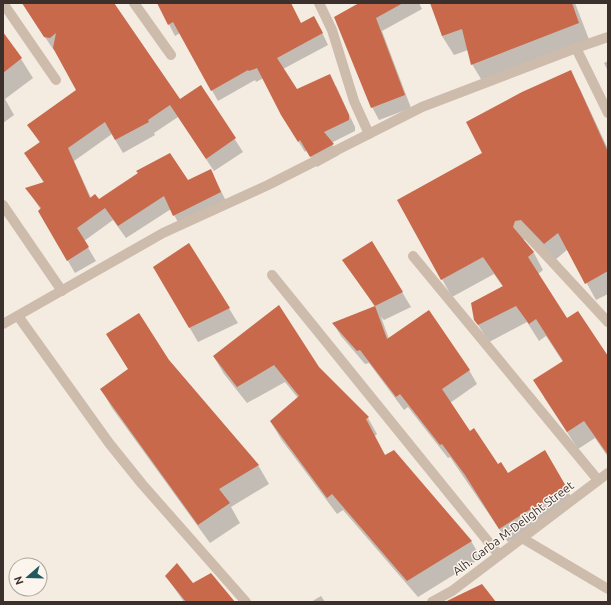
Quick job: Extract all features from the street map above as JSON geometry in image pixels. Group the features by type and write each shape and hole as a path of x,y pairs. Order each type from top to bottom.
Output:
{"street":[{"path":"3,3 56,80"},
{"path":"134,3 171,55"},
{"path":"319,3 332,30 354,101 369,134"},
{"path":"3,324 163,233 268,185 422,107 608,37"},
{"path":"576,48 608,113"},
{"path":"3,205 62,291"},
{"path":"519,226 608,322"},
{"path":"413,256 598,480"},
{"path":"272,275 499,555"},
{"path":"18,316 109,443 142,484 246,602"},
{"name":"Alh. Garba M-Delight Street","path":"432,602 452,591 608,473"},
{"path":"522,538 608,589"}],"building":[{"path":"22,3 114,3 180,99 201,85 236,138 206,159 170,105 148,120 149,122 115,140 105,122 68,148 90,198 95,194 99,199 138,173 136,171 170,153 188,180 211,169 221,192 173,216 164,196 118,226 105,208 77,228 89,247 67,261 38,211 41,208 25,188 44,182 24,153 40,142 27,125 76,90 53,48 56,33 50,38 44,37"},
{"path":"157,3 291,3 301,23 314,16 323,33 277,58 297,89 330,74 349,115 349,120 324,132 334,144 310,157 300,140 298,142 281,115 257,68 248,70 211,91 173,22 168,25"},
{"path":"359,3 403,3 376,18 405,95 371,108 334,17"},
{"path":"430,3 572,3 579,23 471,65 462,29 442,36"},
{"path":"3,32 22,58 3,73"},
{"path":"571,70 608,152 608,271 585,284 558,233 544,244 521,220 515,221 513,227 534,252 528,257 567,318 578,311 608,356 608,455 584,421 567,432 533,380 563,361 536,319 529,324 516,306 478,325 474,320 471,303 503,286 483,257 441,280 397,200 482,153 466,122 522,92"},
{"path":"372,241 403,292 375,306 342,260"},
{"path":"189,243 230,308 189,328 153,267"},
{"path":"279,305 319,367 369,417 366,419 385,455 394,450 472,541 407,581 332,494 327,498 270,421 299,396 274,365 237,387 213,356"},
{"path":"375,306 387,339 429,310 470,370 442,389 470,431 474,428 498,464 501,462 508,473 545,450 567,488 535,509 534,507 499,529 465,475 442,444 440,445 400,394 396,397 360,350 357,351 332,323"},
{"path":"139,313 169,360 259,465 219,489 230,503 198,525 100,389 128,369 106,334"},
{"path":"177,563 193,583 211,573 235,602 186,602 165,576"},
{"path":"482,584 496,602 445,602 457,596"}]}
